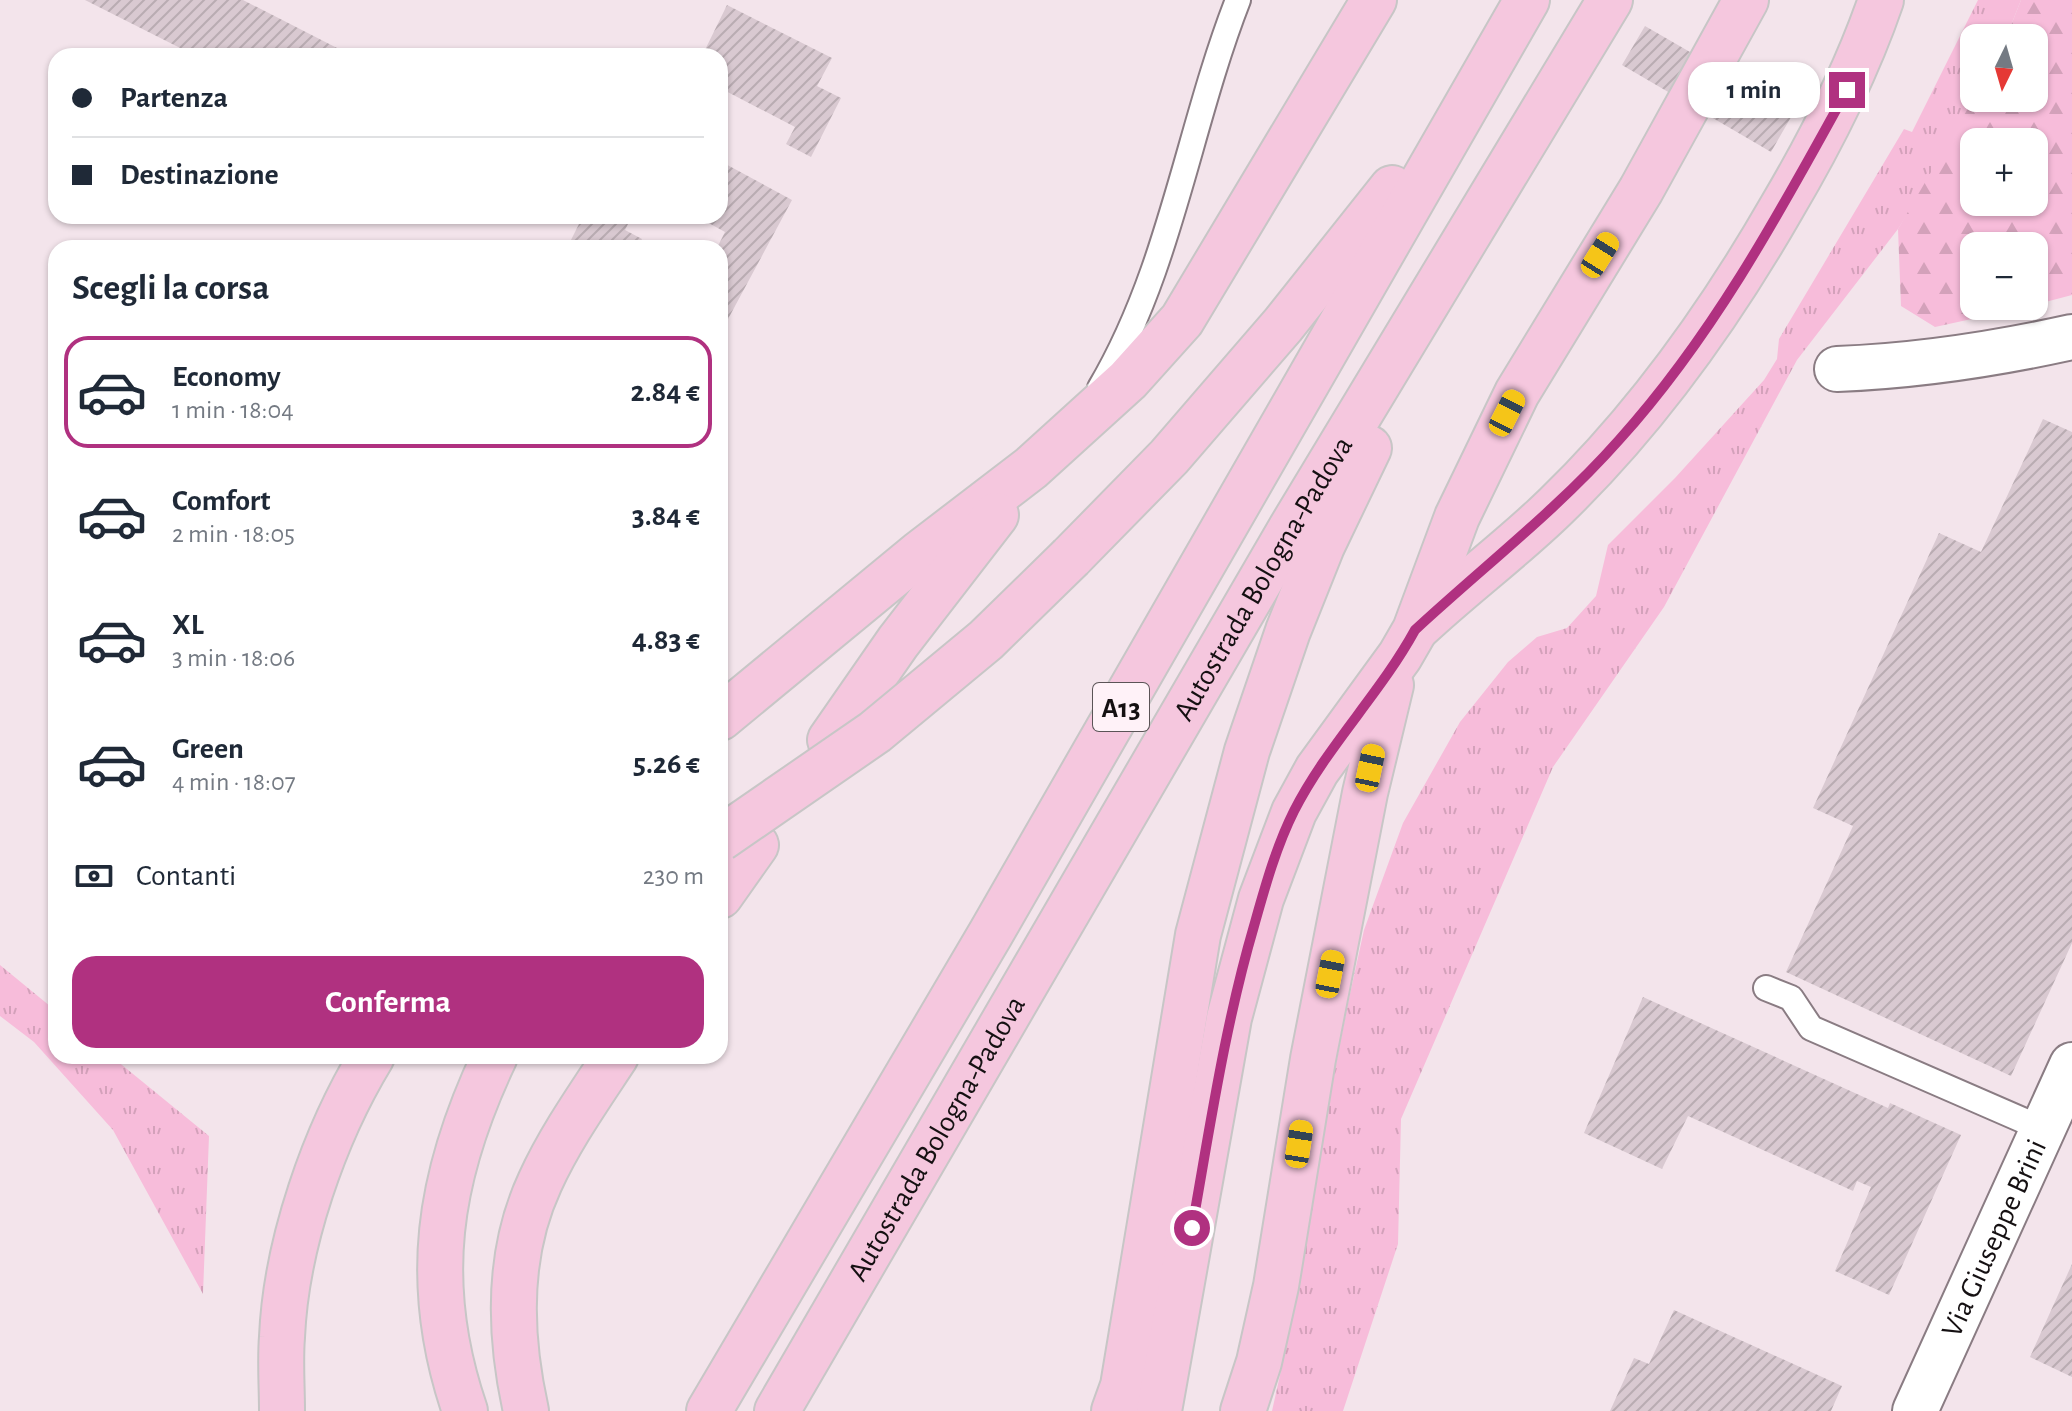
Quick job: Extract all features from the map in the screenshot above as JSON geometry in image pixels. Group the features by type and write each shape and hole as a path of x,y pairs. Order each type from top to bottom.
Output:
{"highway":[{"path":"728,711 920,553 1031,468 1128,380 1182,320 1374,0"},
{"name":"Autostrada Bologna-Padova","path":"777,1411 1291,528 1610,0"},
{"path":"1243,1411 1259,1362 1276,1286 1313,1059 1383,712 1457,517 1517,393 1641,190 1746,0"},
{"path":"1159,1411 1229,1018 1261,899 1294,812 1317,770 1408,643 1556,507 1621,439 1686,355 1744,273 1794,188 1847,90 1881,0"},
{"path":"728,872 738,842 986,640 1169,457 1283,325 1423,149 1519,12"},
{"name":"Autostrada Bologna-Padova","path":"709,1411 991,933 1519,12"},
{"path":"1114,1411 1123,1386 1198,935 1247,751 1288,631 1322,546 1365,455 1587,40"},
{"path":"830,740 898,642 1031,468"},
{"path":"282,1411 282,1335 290,1273 307,1204 329,1144 368,1064"},
{"path":"465,1411 444,1334 440,1287 442,1229 448,1183 462,1133 492,1064"},
{"path":"526,1411 515,1363 512,1317 517,1262 527,1218 539,1183 611,1064"}],"street":[{"path":"1837,369 1967,356 2072,337"},
{"name":"Via Giuseppe Brini","path":"1915,1411 2072,1065"}],"lane":[{"path":"1071,430 1115,363 1160,257 1205,91 1238,0"},
{"path":"1766,988 1791,998 1811,1028 2043,1129"}],"green space":[{"path":"1978,0 2021,0 2012,24 1966,24"},
{"path":"2021,0 2072,0 2072,295 2048,301 2048,232 1960,232 1960,320 1967,320 1935,327 1901,306 1898,229 1966,112 2048,112 2048,24 2012,24"},
{"path":"1960,36 1960,112 1966,112 1928,182 1898,229 1797,360 1664,607 1553,767 1401,1119 1398,1244 1343,1411 1272,1411 1290,1330 1319,1151 1364,930 1403,823 1460,722 1508,662 1537,637 1567,628 1596,596 1608,545 1675,478 1764,380 1777,359 1779,339 1904,129 1912,132"},
{"path":"0,965 48,1004 48,1058 34,1042 0,1016"},
{"path":"54,1064 121,1064 209,1136 203,1294 113,1130"}],"building":[{"path":"85,0 243,0 337,48 180,48"},
{"path":"727,5 832,58 817,86 841,98 811,157 786,144 795,127 728,92 728,48 706,48"},
{"path":"1645,26 1794,112 1771,152 1622,65"},
{"path":"728,165 792,200 728,319 728,240 721,240 725,232 710,224 728,224"},
{"path":"579,224 628,224 625,230 642,239 641,240 571,240"},
{"path":"2043,419 2072,432 2072,943 2011,1076 1786,972 1853,826 1813,808 1939,533 1981,552"},
{"path":"1643,997 1888,1108 1890,1103 1961,1135 1889,1295 1835,1271 1871,1187 1857,1181 1853,1191 1688,1116 1662,1169 1584,1133"},
{"path":"2072,1264 2072,1377 2030,1357"},
{"path":"1674,1310 1842,1386 1831,1411 1610,1411 1634,1358 1649,1364"}],"route":[{"path":"1192,1228 1229,1018 1250,939 1276,856 1294,812 1317,770 1400,656 1415,630 1556,507 1621,439 1744,273 1847,90"}]}
